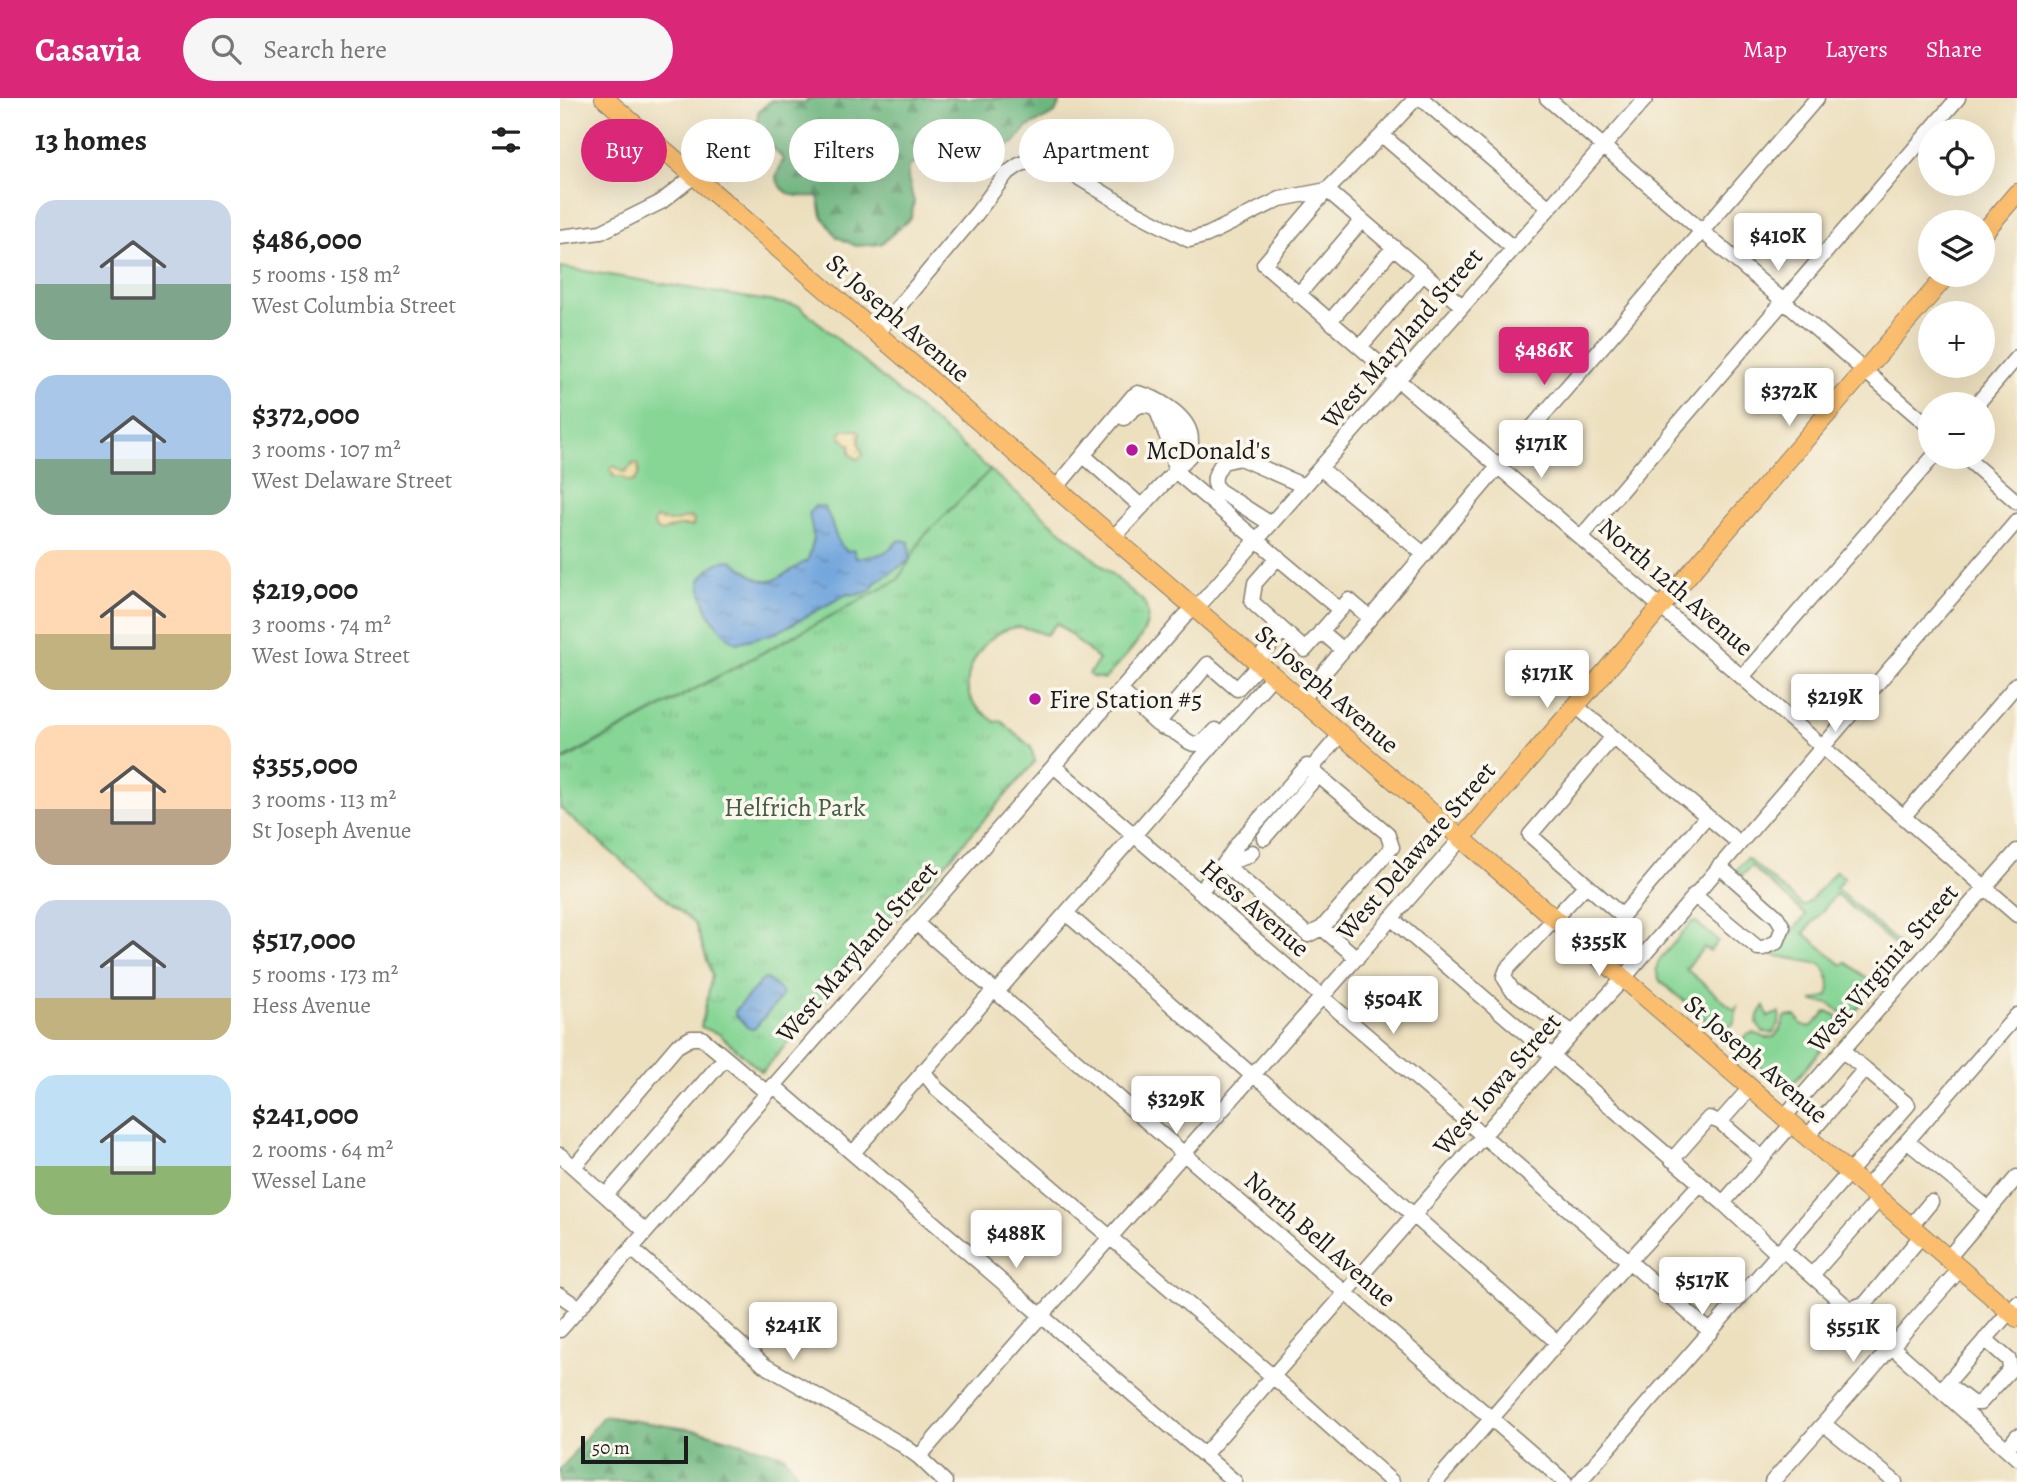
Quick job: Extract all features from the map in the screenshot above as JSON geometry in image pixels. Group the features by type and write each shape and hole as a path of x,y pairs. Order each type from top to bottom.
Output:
{"main road":[{"name":"St Joseph Avenue","path":"604,98 681,165"},
{"name":"St Joseph Avenue","path":"701,182 1849,1174 2015,1311"},
{"path":"1995,219 2017,193"},
{"name":"West Delaware Street","path":"1461,839 1937,287"}],"street":[{"path":"876,334 977,214 1006,174 1032,160 1050,161 1135,212 1189,240 1207,235 1280,199 1327,190 1418,98 1548,208"},
{"path":"1547,98 1918,416"},
{"name":"West Maryland Street","path":"560,1330 1120,690 1257,539 1646,98"},
{"path":"1300,701 1817,98"},
{"path":"1581,537 1958,98"},
{"path":"1382,135 1513,247"},
{"path":"560,237 601,232 661,202 686,182"},
{"path":"1327,190 1462,306"},
{"name":"North 12th Avenue","path":"1327,190 1264,264 2017,915"},
{"path":"1298,295 1362,220"},
{"path":"1330,321 1394,247"},
{"path":"1360,347 1424,273"},
{"path":"1987,392 2017,357"},
{"path":"1055,489 1133,396 1138,393 1152,396 1175,413 1189,429 1192,442 1190,455 1112,539"},
{"path":"1088,449 1106,439 1136,407 1143,405 1156,408 1177,468 1340,610"},
{"path":"1088,449 1142,507"},
{"path":"1270,524 1214,485 1215,474 1223,462 1240,457 1304,486"},
{"path":"1320,468 1425,555"},
{"path":"1743,676 1923,469"},
{"path":"1979,469 2017,502"},
{"name":"West Iowa Street","path":"1204,1455 1624,978 2017,521"},
{"path":"1278,556 1255,583 1252,602 1305,650 1349,600 1370,618"},
{"path":"853,1153 1201,760 1263,668 1283,630"},
{"path":"1321,631 1342,650"},
{"path":"1208,664 1237,689 1240,700 1204,743 1191,744 1170,729 1159,725 1208,664"},
{"path":"1237,689 1263,668"},
{"path":"1904,816 2017,684"},
{"path":"1120,690 1201,760"},
{"path":"1576,706 1739,843"},
{"path":"1261,837 1340,735"},
{"path":"1613,737 1530,835 1622,916 1707,816"},
{"name":"Hess Avenue","path":"1054,766 1711,1332"},
{"path":"1199,892 1224,864 1238,842 1313,770"},
{"path":"1224,864 1308,935 1322,928 1392,847 1387,833 1313,770"},
{"name":"West Delaware Street","path":"919,1457 1461,839"},
{"path":"1224,864 1248,856 1250,850"},
{"name":"West Virginia Street","path":"1723,1203 1762,1158 1843,1051 2017,851"},
{"path":"1695,895 1758,948 1777,942 1783,927 1777,917 1719,866"},
{"path":"1573,1033 1512,990 1504,977 1507,970 1586,885"},
{"path":"1066,913 1263,1082 1558,1343"},
{"path":"1391,918 1781,1253 1812,1275 1892,1347 1944,1387 2012,1453 2017,1436"},
{"name":"North Bell Avenue","path":"916,923 1565,1482"},
{"path":"1322,928 1357,957"},
{"path":"1812,1275 1873,1194 1907,1141 2017,1015"},
{"path":"575,1167 677,1046 691,1038 702,1038 853,1153 1235,1482"},
{"path":"1843,1051 1926,1119"},
{"path":"606,1195 725,1058"},
{"path":"1807,1137 1865,1069"},
{"path":"923,1071 937,1089 1392,1482"},
{"path":"1720,1122 1751,1088"},
{"path":"1579,1482 1908,1105"},
{"path":"1672,1160 1709,1118 1720,1122 1762,1158"},
{"path":"1907,1141 1989,1209"},
{"path":"560,1155 645,1231"},
{"path":"1772,1482 1892,1347 1954,1263 1989,1209 2015,1182"},
{"path":"1436,1482 1700,1184"},
{"path":"1850,1309 1866,1303 1916,1231 1931,1202"},
{"path":"631,1248 764,1365 851,1413 919,1457 945,1482"},
{"path":"560,1295 579,1308"},
{"path":"1944,1387 1985,1339 2015,1311"},
{"path":"1944,1387 1972,1403 1980,1403 2010,1370 2009,1360 1985,1339"},
{"path":"1824,1423 1895,1482"}],"green space":[{"path":"809,98 1062,98 1055,113 1043,119 1019,119 1019,137 1014,143 1005,147 1005,119 913,119 913,164 909,167 908,178 914,202 911,218 881,244 856,246 837,237 822,216 818,196 792,195 779,185 776,178 783,159 775,150 775,119 758,119 758,112 772,100 805,103"},
{"path":"560,267 799,306 990,470 922,538 898,580 560,761"},
{"name":"Helfrich Park","path":"990,470 1143,601 1147,622 1143,633 1105,679 1089,674 1099,660 1057,623 1046,635 1020,627 996,635 986,644 971,667 969,693 978,708 995,722 1001,721 1031,747 1035,762 762,1072 719,1034 701,1027 712,975 695,924 560,808 560,762 898,580 922,538"},
{"path":"1747,858 1803,906 1836,871 1844,878 1836,888 1906,950 1904,953 1836,894 1804,933 1842,965 1846,962 1877,986 1852,1015 1846,1016 1830,1004 1812,1001 1828,996 1829,992 1829,979 1821,964 1772,955 1806,915 1751,866 1742,876 1736,871"},
{"path":"1692,922 1696,922 1718,941 1710,951 1704,947 1686,969 1734,1010 1737,1007 1734,1023 1726,1030 1716,1028 1660,981 1658,975 1660,959"},
{"path":"1764,1006 1768,1017 1780,1012 1779,1024 1773,1033 1763,1032 1757,1024 1758,1015"},
{"path":"1826,1012 1837,1016 1840,1027 1795,1081 1780,1084 1741,1050 1742,1040 1748,1035 1754,1033 1766,1038 1774,1037 1781,1029 1786,1016 1796,1016 1802,1025 1811,1027"},
{"path":"603,1416 701,1431 784,1455 803,1482 560,1482 560,1470"}],"sand":[{"path":"844,430 856,430 860,433 859,443 863,455 857,459 850,454 850,445 841,438 840,433"},
{"path":"634,463 638,464 639,473 635,481 614,477 610,469 614,466 623,472"},
{"path":"691,517 694,520 693,526 678,526 661,532 655,528 656,518 671,522"}],"water":[{"path":"815,506 824,507 842,547 847,551 854,550 856,558 882,554 901,540 909,542 910,560 876,582 870,591 857,595 847,594 776,633 736,643 721,631 710,616 703,599 700,580 714,565 727,560 732,560 755,577 769,581 808,560 814,539 809,513"},
{"path":"767,979 783,993 754,1029 750,1029 735,1015 735,1011 762,980"}],"place":[{"name":"McDonald's","path":"1132,450"},
{"name":"Fire Station #5","path":"1035,699"}]}
